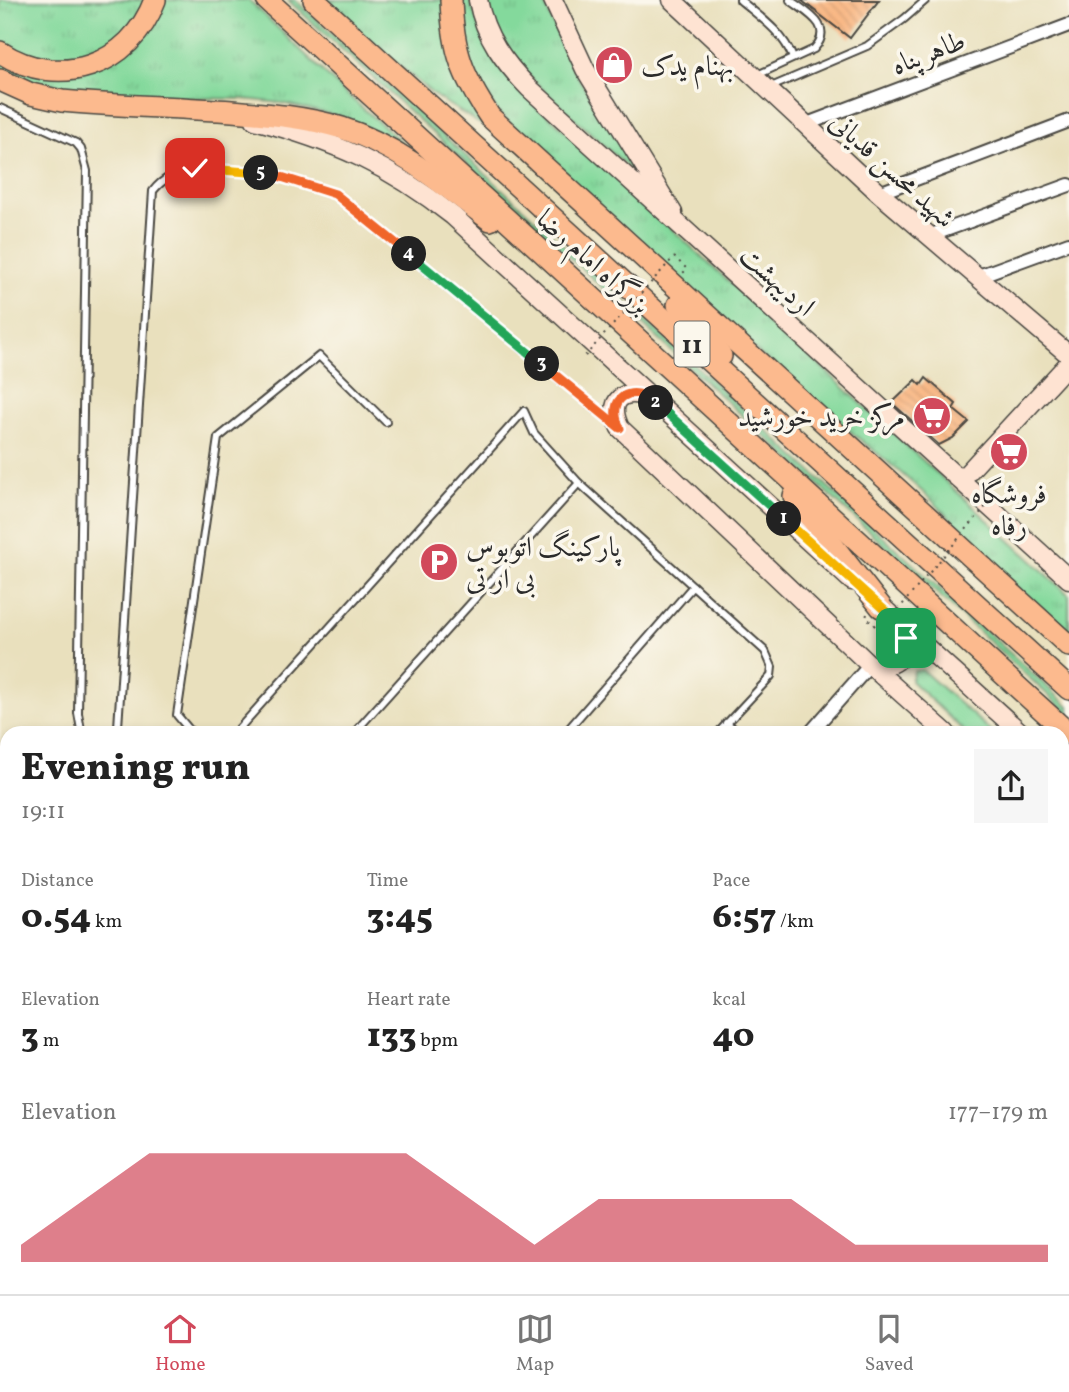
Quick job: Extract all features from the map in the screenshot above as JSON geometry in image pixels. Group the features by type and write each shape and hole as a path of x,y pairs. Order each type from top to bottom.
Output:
{"highway":[{"path":"0,52 43,71 63,71 99,62 124,47 134,36 148,17 155,0"},
{"name":"بزرگراه امام رضا","path":"267,0 1060,726"},
{"name":"بزرگراه امام رضا","path":"314,0 1069,689"},
{"path":"451,0 453,35 459,60 467,80 490,117 1069,646"},
{"path":"0,80 31,94 62,101 216,110 310,120 343,128 376,142 425,170 609,312"},
{"path":"620,237 777,421"},
{"path":"753,444 874,612"},
{"path":"984,611 1069,658"}],"main road":[{"name":"اردیبهشت","path":"478,0 489,36 511,70 1069,579"},
{"path":"553,0 585,69 666,197 679,224"},
{"name":"شهید محسن قدیانی","path":"669,0 879,193 976,277 1064,346"},
{"path":"216,110 307,134 337,145 371,161 428,196 463,225 650,398 874,612 902,626 1013,726"},
{"path":"961,480 1069,363"},
{"path":"650,398 632,392 624,395 615,409 620,428 938,726"},
{"path":"870,665 885,667 902,656 906,638 902,626"}],"street":[{"name":"طاهرپناه","path":"804,125 1069,25"},
{"path":"879,193 1069,121"},
{"path":"929,236 1069,185"},
{"path":"976,277 1069,243"},
{"path":"816,726 870,665"}],"lane":[{"path":"740,0 780,34 793,58"},
{"path":"760,83 793,58 814,49 821,41 822,31 816,20 790,0"},
{"path":"760,83 867,46 926,0"},
{"path":"0,108 76,143 81,149 87,171 78,713 80,726"},
{"path":"118,726 153,191 160,183 184,170 195,168 272,174 335,194 620,428"},
{"path":"186,726 177,715 218,438 319,356 386,422"},
{"path":"241,726 524,411 534,433 579,483 765,651 772,667 771,676 724,726"},
{"path":"360,726 579,483"},
{"path":"571,726 693,586"},
{"path":"726,723 730,726"}],"path":[{"path":"585,356 674,257 687,269"},
{"path":"874,612 880,631 992,499"}],"green space":[{"path":"0,0 149,0 111,49 60,65 0,46"},
{"path":"160,0 249,0 343,91 404,144 338,116 281,103 244,99 92,96 47,90 0,73 0,60 83,72"},
{"path":"288,0 295,0 1069,707 1069,714"},
{"path":"323,0 443,0 480,117 488,129 435,96"},
{"path":"457,0 470,0 490,52 510,80 1069,595 1069,637 964,539 934,502 720,318 498,112 474,77"},
{"path":"486,0 543,0 573,69 648,186 523,71 500,43"},
{"path":"922,670 985,726 959,726 911,681 914,671"}],"building":[{"path":"801,0 879,0 850,38"},
{"name":"مرکز خرید خورشید","path":"926,378 956,404 953,409 969,422 953,438 939,445 892,403 916,380 921,385"}],"place":[{"name":"بهنام یدک","path":"614,65"},
{"name":"مرکز خرید خورشید","path":"932,416"},
{"name":"فروشگاه رفاه","path":"1009,452"},
{"name":"پارکینگ اتوبوس بی ار تی","path":"439,562"}],"route":[{"path":"195,168 272,174 335,194 620,428 615,409 624,395 632,392 650,398 902,626 906,638"}]}
